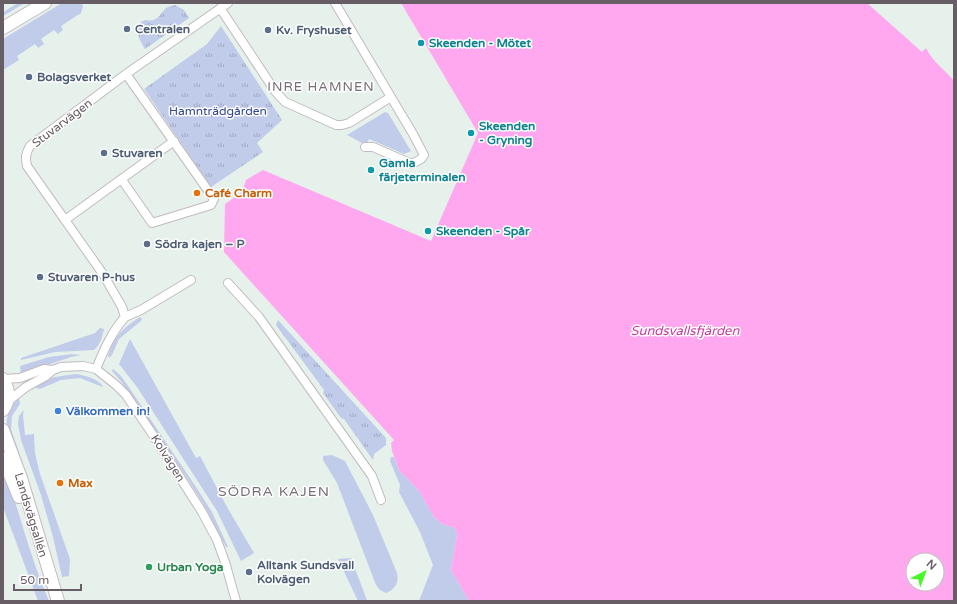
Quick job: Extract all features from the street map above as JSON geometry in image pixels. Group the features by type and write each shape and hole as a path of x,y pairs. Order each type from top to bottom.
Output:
{"main road":[{"path":"3,20 31,3"},
{"path":"3,28 45,3"},
{"path":"3,379 8,393 5,406"},
{"name":"Landsvägsallén","path":"3,430 21,478 58,601"},
{"name":"Landsvägsallén","path":"3,458 16,488 54,601"}],"street":[{"name":"Stuvarvägen","path":"125,317 116,295 27,166 25,157 26,152 30,146 126,74 228,3"},
{"path":"335,3 391,96 424,155 421,159 412,164 373,147 365,147"},
{"path":"220,8 275,91 285,102 336,125 342,125 391,96"},
{"path":"122,180 152,223 211,205 214,199 126,74"},
{"path":"65,220 174,141"},
{"path":"96,369 106,345 125,317 141,310 191,280"},
{"path":"228,283 259,317 372,476 381,500"},
{"name":"Kolvägen","path":"3,379 20,378 44,369 53,370 70,366 84,366 96,369 105,375 126,395 202,512 217,540 236,601"},
{"name":"Kolvägen","path":"5,406 26,387 46,376 53,370"}],"green space":[{"path":"18,3 25,3 3,16 3,12"},
{"path":"62,3 81,3 83,6 81,13 61,26 63,30 58,34 54,30 41,39 44,44 38,48 35,44 17,56 19,60 3,70 3,39"},
{"path":"175,5 184,10 189,18 145,49 138,33 141,22 155,19 166,8"},
{"name":"Hamnträdgården","path":"221,26 282,120 257,143 263,152 211,187 144,89 207,44"},
{"path":"385,112 388,113 411,151 404,154 369,139 366,145 347,135"},
{"path":"140,317 142,319 141,321 119,339 112,355 109,358 108,356 111,349 120,333 128,325"},
{"path":"278,320 386,438 386,445 374,454 373,460 344,419 341,418 323,393 324,390 276,325"},
{"path":"100,328 104,329 103,335 100,343 94,350 55,352 21,360 21,358 95,333"},
{"path":"130,339 196,458 200,456 227,507 254,553 241,561 217,511 137,387 119,364"},
{"path":"72,354 81,355 21,374 20,366 49,357"},
{"path":"113,369 121,376 196,487 212,512 228,547 226,547 202,502 187,478 132,397 112,371"},
{"path":"77,374 96,380 103,387 80,378 61,380 40,389 36,388 39,384 49,379"},
{"path":"19,398 20,404 12,416 11,429 32,491 51,561 64,601 62,601 7,432 8,413"},
{"path":"24,410 25,435 34,434 35,453 40,474 70,559 69,576 62,577 53,537 41,495 21,440 18,424 19,416"},
{"path":"332,455 345,461 373,515 397,573 398,579 396,585 386,593 380,590 376,585 337,483 323,460 323,456"},
{"path":"391,457 394,457 399,470 419,491 434,517 442,524 455,528 457,535 451,570 469,601 419,601 433,565 420,532 399,492 400,485 390,461"},
{"path":"3,466 36,568 49,601 38,601 3,507"},
{"path":"351,558 367,601 358,601 338,559"}],"water":[{"name":"Sundsvallsfjärden","path":"401,3 867,3 922,52 926,48 933,59 954,81 954,601 469,601 451,570 457,535 455,528 442,524 434,517 419,491 399,470 392,451 391,443 394,440 224,252 225,204 242,192 246,180 263,170 431,241 478,133"}],"place":[{"name":"Centralen","path":"127,29"},
{"name":"Kv. Fryshuset","path":"268,30"},
{"name":"Skeenden - Mötet","path":"421,43"},
{"name":"Bolagsverket","path":"29,77"},
{"name":"Skeenden - Gryning","path":"471,133"},
{"name":"Stuvaren","path":"104,153"},
{"name":"Gamla färjeterminalen","path":"371,170"},
{"name":"Café Charm","path":"197,193"},
{"name":"Skeenden - Spår","path":"428,231"},
{"name":"Södra kajen – P","path":"147,244"},
{"name":"Stuvaren P-hus","path":"40,277"},
{"name":"Välkommen in!","path":"58,411"},
{"name":"Max","path":"60,483"},
{"name":"Urban Yoga","path":"149,567"},
{"name":"Alltank Sundsvall Kolvägen","path":"249,572"}],"district":[{"name":"INRE HAMNEN","path":"321,87"},
{"name":"SÖDRA KAJEN","path":"274,491"}]}
